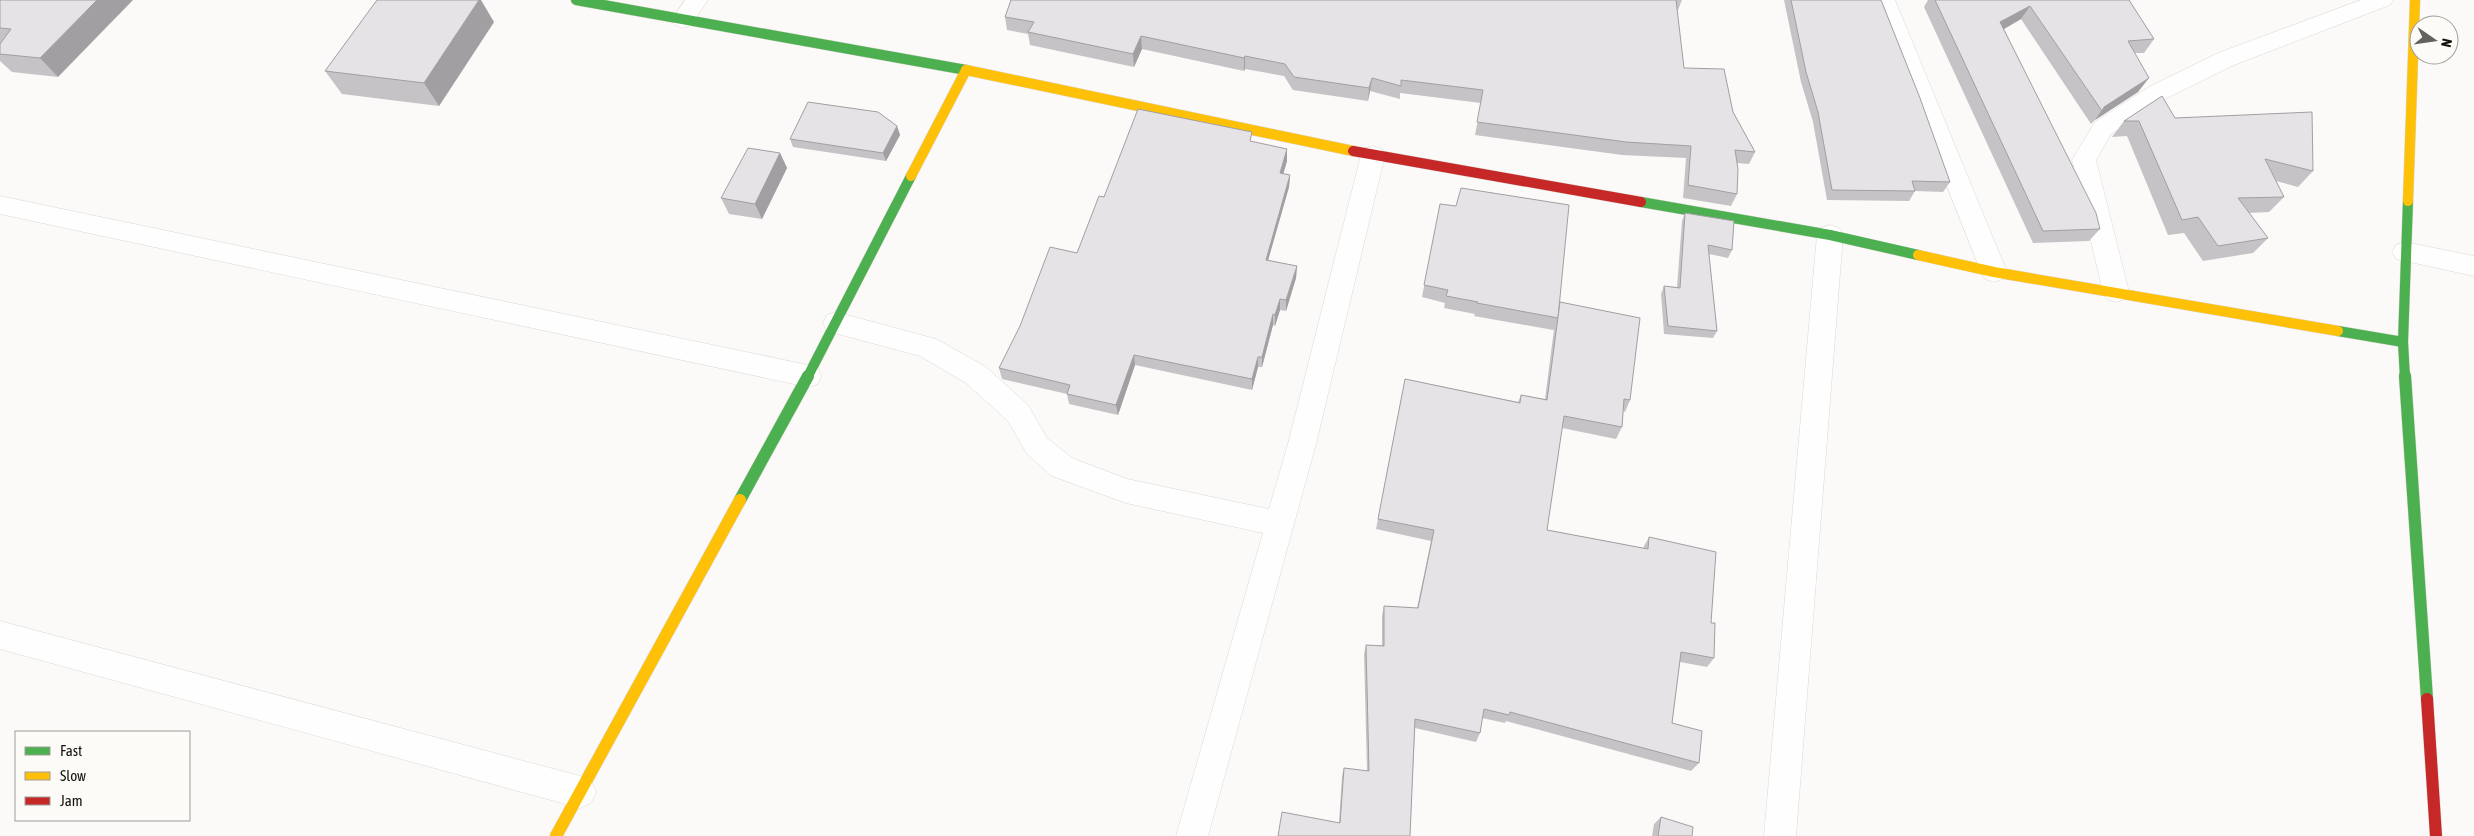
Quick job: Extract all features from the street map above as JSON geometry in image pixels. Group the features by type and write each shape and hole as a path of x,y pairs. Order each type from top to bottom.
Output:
{"street":[{"path":"576,0 966,70 1373,156 1830,235 1994,272 2403,342"},
{"path":"683,20 697,0"},
{"path":"1884,0 1994,272"},
{"path":"2116,292 2084,160 2103,128 2157,93 2226,59 2289,37 2382,0"},
{"path":"2415,0 2403,342 2436,836"},
{"path":"556,836 808,376 966,70"},
{"path":"1192,836 1302,444 1373,156"},
{"path":"0,205 808,376"},
{"path":"1780,836 1830,235"},
{"path":"2405,252 2474,266"},
{"path":"836,323 927,347 976,375 1018,413 1037,446 1062,468 1126,491 1280,524"},
{"path":"0,635 580,792"}],"building":[{"path":"0,0 97,0 40,58 0,54 0,44 11,29 0,28"},
{"path":"377,0 479,0 424,83 325,71"},
{"path":"1011,0 1676,0 1684,68 1724,69 1733,112 1755,152 1735,150 1738,169 1737,194 1688,185 1691,146 1626,142 1477,122 1483,90 1401,80 1401,86 1372,78 1369,88 1294,77 1285,64 1245,56 1244,58 1141,36 1133,54 1028,32 1034,22 1005,17"},
{"path":"1791,0 1881,0 1920,98 1950,182 1912,181 1915,191 1832,190 1818,112 1806,72"},
{"path":"1935,0 2129,0 2154,39 2128,41 2149,78 2104,107 2102,111 2030,6 2000,22 2096,213 2100,229 2043,231"},
{"path":"2162,96 2175,118 2312,112 2313,171 2265,159 2284,197 2238,198 2268,238 2218,246 2198,217 2182,220 2139,121 2124,121"},
{"path":"808,102 878,112 897,126 883,153 790,139"},
{"path":"1138,109 1252,132 1250,141 1287,149 1280,173 1290,175 1266,260 1297,266 1286,300 1280,299 1275,315 1273,314 1262,357 1258,357 1252,379 1134,355 1116,405 1067,394 1070,385 999,368 1020,326 1050,247 1077,253 1099,196 1104,197"},
{"path":"748,148 780,153 755,204 721,198"},
{"path":"1461,188 1569,205 1558,318 1446,296 1448,290 1424,285 1440,204 1456,206"},
{"path":"1685,213 1734,221 1732,250 1708,245 1717,331 1668,326 1664,286 1680,288"},
{"path":"1560,302 1640,318 1630,400 1624,399 1622,427 1564,416 1547,530 1648,549 1649,537 1716,552 1711,623 1715,623 1714,658 1681,652 1672,723 1702,731 1699,763 1510,712 1509,715 1484,709 1480,733 1415,719 1410,836 1278,836 1282,812 1340,823 1344,768 1369,771 1366,645 1384,646 1384,606 1418,608 1434,530 1378,519 1405,379 1520,403 1521,395 1547,400"},
{"path":"1661,817 1693,827 1692,836 1658,836"}],"traffic: fast":[{"path":"576,0 966,70"},
{"path":"740,500 808,376 911,176"},
{"path":"2408,201 2403,342 2427,699"},
{"path":"1641,202 1830,235 1918,255"},
{"path":"2338,331 2403,342"}],"traffic: slow":[{"path":"2408,201 2415,0"},
{"path":"966,70 1353,151"},
{"path":"911,176 966,70"},
{"path":"1918,255 1994,272 2338,331"},
{"path":"556,836 740,500"}],"traffic: jam":[{"path":"1353,151 1641,202"},
{"path":"2427,699 2436,836"}]}
